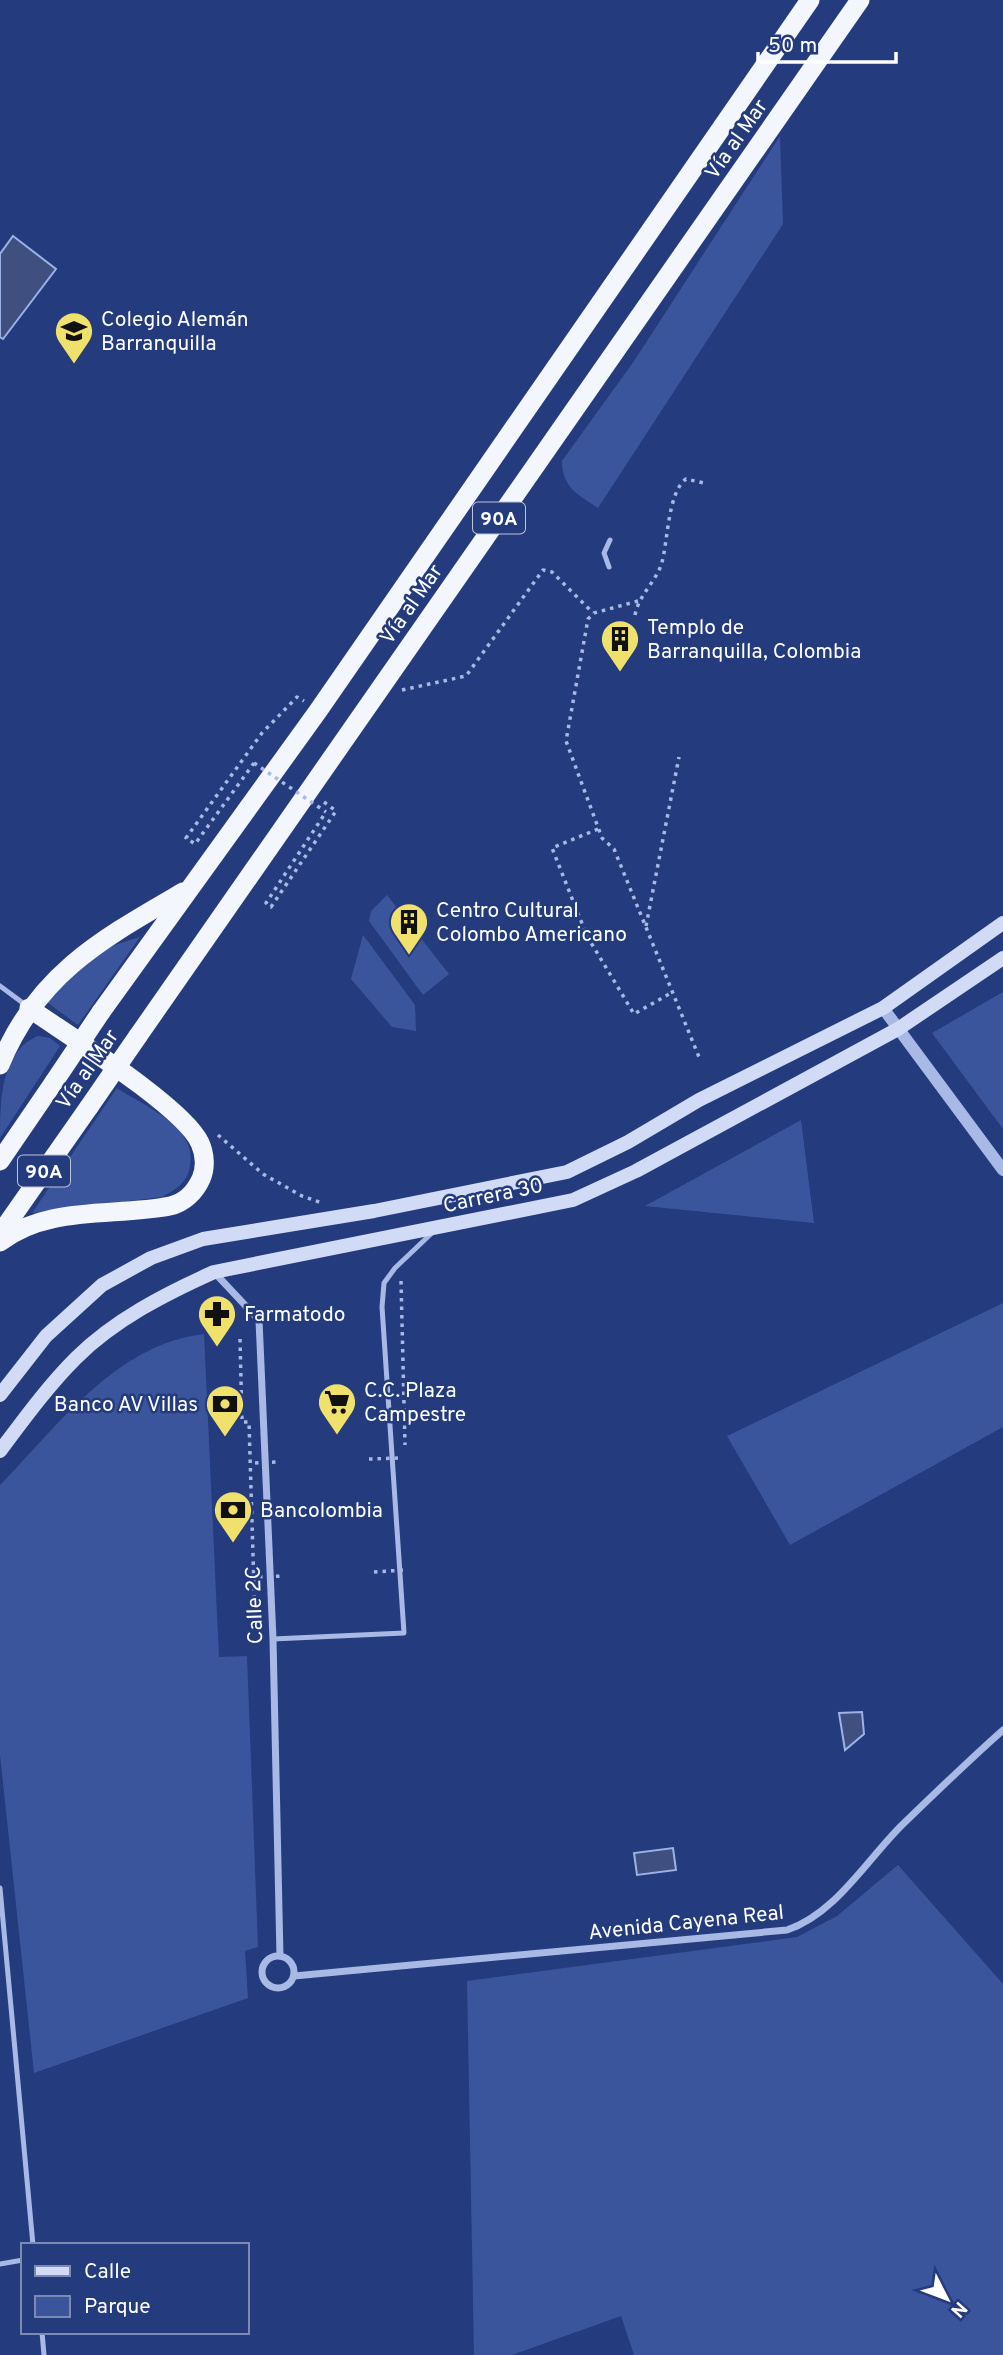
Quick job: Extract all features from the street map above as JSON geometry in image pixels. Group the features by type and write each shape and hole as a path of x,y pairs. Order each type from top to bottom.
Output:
{"highway":[{"name":"Vía al Mar","path":"0,1161 188,889 318,710 810,0"},
{"name":"Vía al Mar","path":"0,1234 860,0"},
{"path":"0,1065 29,1008 51,982 80,955 188,889"},
{"path":"0,1242 32,1224 52,1219 172,1206 187,1198 200,1182 204,1158 200,1144 184,1121 29,1008"}],"main road":[{"name":"Carrera 30","path":"0,1395 46,1336 102,1285 151,1258 203,1239 340,1216 567,1172 628,1142 699,1100 883,1008 1003,923"},
{"name":"Carrera 30","path":"0,1451 68,1367 102,1335 133,1314 214,1272 573,1200 636,1171 898,1029 1003,958"}],"street":[{"path":"883,1008 1003,1170"},
{"name":"Calle 2C","path":"214,1272 260,1320 273,1639 281,1956"},
{"name":"Avenida Cayena Real","path":"294,1976 624,1947 796,1927 827,1906 900,1828 1003,1730"},
{"path":"281,1956 293,1965 294,1976 289,1985 279,1989 265,1982 262,1972 266,1962 281,1956"}],"lane":[{"path":"609,567 604,553 610,540"},
{"path":"0,986 29,1008"},
{"path":"273,1639 404,1633 382,1307 384,1283 402,1261 437,1228"},
{"path":"0,1888 33,2243"},
{"path":"0,2264 21,2260"},
{"path":"42,2334 44,2355"}],"path":[{"path":"635,615 638,601 661,565 676,490 686,479 704,483"},
{"path":"396,691 466,677 543,570 552,572 594,613"},
{"path":"638,601 594,613 588,619 566,741 598,829 602,838 614,849 699,1057"},
{"path":"318,710 298,697 262,733 186,838 195,844 254,762 326,812 265,903 271,907 336,811"},
{"path":"646,928 679,757"},
{"path":"598,829 552,848 587,936 634,1014 671,993"},
{"path":"184,1121 199,1125 225,1140 263,1174 302,1196 325,1205 340,1216"},
{"path":"402,1261 405,1463"},
{"path":"240,1339 242,1422 249,1422 256,1621"},
{"path":"369,1459 401,1458"},
{"path":"255,1463 278,1462"},
{"path":"374,1572 406,1570"},
{"path":"259,1577 283,1576"}],"green space":[{"path":"780,136 783,224 598,508 568,484 562,461 634,361"},
{"path":"387,895 449,974 423,995 369,921 371,911"},
{"path":"363,935 415,1005 416,1031 392,1027 351,979"},
{"path":"140,937 78,1025 44,1000 102,949"},
{"path":"1003,992 1003,1129 932,1033"},
{"path":"38,1036 50,1038 60,1046 0,1138 2,1094 9,1066 25,1044"},
{"path":"117,1088 167,1119 186,1140 190,1152 190,1166 184,1181 162,1197 32,1213"},
{"path":"801,1120 814,1223 645,1206"},
{"path":"1003,1303 1003,1427 790,1545 727,1436"},
{"path":"204,1334 219,1657 247,1656 258,1947 245,1951 248,1998 34,2073 0,1755 0,1485 67,1414 116,1371 143,1354 172,1341"},
{"path":"898,1865 1003,1984 1003,2355 634,2355 621,2316 512,2355 474,2355 467,1981 797,1937 837,1916"}],"shaded area":[{"path":"13,236 56,269 3,339 0,337 0,254"},
{"path":"862,1712 864,1734 845,1750 839,1713"},
{"path":"673,1848 676,1870 637,1875 634,1853"}],"place":[{"name":"Colegio Alemán Barranquilla","path":"74,365"},
{"name":"Templo de Barranquilla, Colombia","path":"620,673"},
{"name":"Centro Cultural Colombo Americano","path":"409,956"},
{"name":"Farmatodo","path":"217,1348"},
{"name":"C.C. Plaza Campestre","path":"337,1436"},
{"name":"Banco AV Villas","path":"225,1438"},
{"name":"Bancolombia","path":"233,1544"}]}
